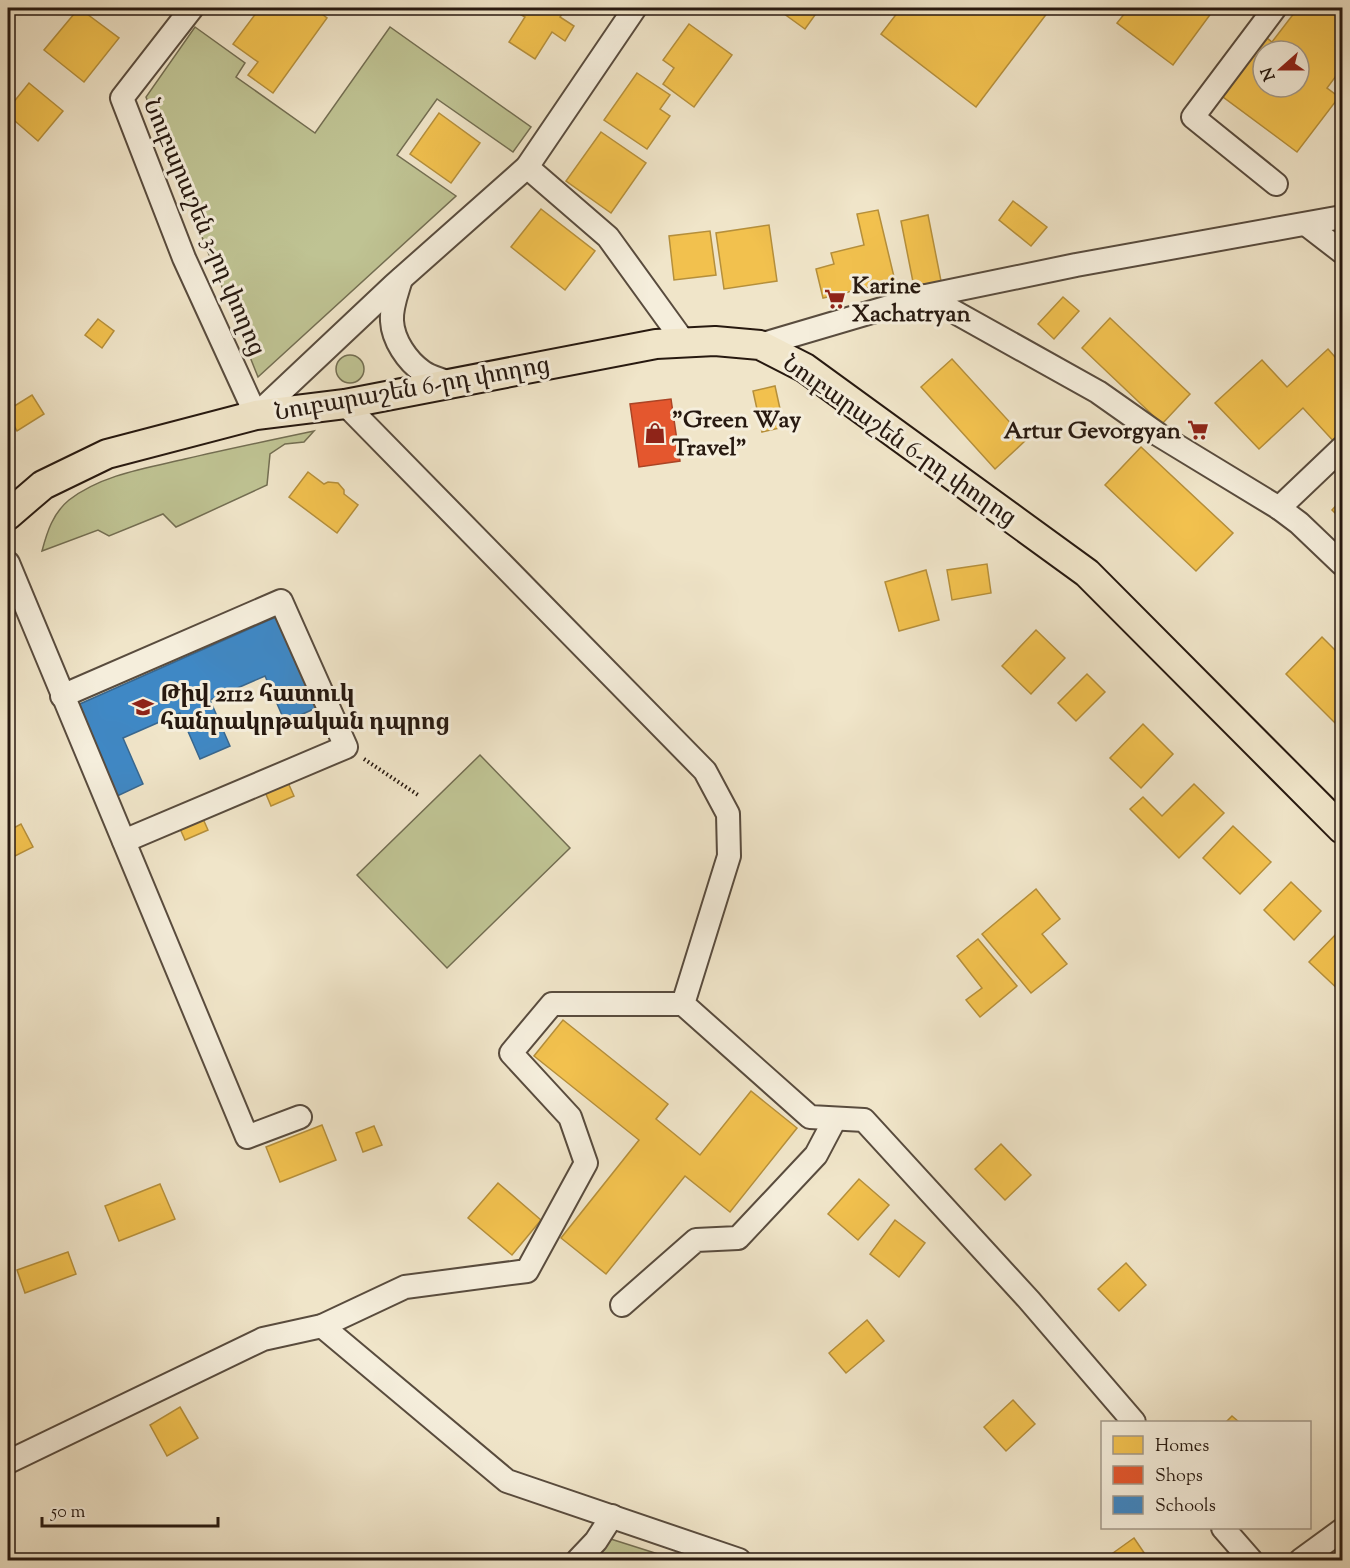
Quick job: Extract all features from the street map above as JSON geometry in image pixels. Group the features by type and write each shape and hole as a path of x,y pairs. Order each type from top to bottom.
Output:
{"main road":[{"name":"Նուբարաշեն 6-րդ փողոց","path":"8,514 43,486 107,454 256,415 345,404 656,344 715,341 760,345 805,369 1087,573 1342,829"}],"street":[{"name":"Նուբարաշեն 3-րդ փողոց","path":"192,8 122,98 184,258 256,415"},
{"path":"256,415 401,279 527,167 634,8"},
{"path":"1275,8 1193,117 1276,184"},
{"path":"527,167 608,237 684,342"},
{"path":"760,345 927,296 1076,265 1342,217"},
{"path":"1307,225 1342,252"},
{"path":"401,279 393,304 392,321 396,338 414,365 425,373 448,383"},
{"path":"927,296 1098,392 1160,435 1279,508 1299,523 1342,564"},
{"path":"345,404 705,771 728,814 729,856 683,1004"},
{"path":"1279,508 1342,448"},
{"path":"8,563 247,1137 300,1117"},
{"path":"62,696 282,601 346,747 124,841"},
{"path":"8,1462 263,1339 322,1326 405,1287 527,1271 586,1163 570,1117 512,1053 552,1004 683,1004 810,1117 864,1120 1029,1300 1133,1421"},
{"path":"622,1305 696,1240 738,1238 816,1155 835,1119"},
{"path":"322,1326 507,1481 740,1560"},
{"path":"578,1560 596,1541 612,1516"},
{"path":"1225,1529 1251,1560"},
{"path":"1301,1560 1342,1530"}],"path":[{"path":"346,747 418,795"}],"green space":[{"path":"195,27 245,63 236,77 315,133 390,27 531,127 513,152 437,99 397,155 456,196 258,377 146,97"},
{"path":"350,355 360,359 364,369 360,379 350,383 340,379 336,369 340,359"},
{"path":"314,431 304,442 285,444 270,454 267,485 176,527 163,514 109,536 98,530 42,551 49,530 63,505 95,484 140,469"},
{"path":"480,755 570,848 447,968 357,875"},
{"path":"595,1534 677,1560 569,1560"}],"building: Homes":[{"path":"79,8 119,38 84,82 44,50"},
{"path":"260,8 314,8 327,18 273,93 248,75 258,62 233,44"},
{"path":"509,8 566,8 560,17 574,26 565,41 552,32 535,59 509,42 525,17"},
{"path":"776,8 820,8 805,29"},
{"path":"901,8 1051,8 976,107 881,34"},
{"path":"1129,8 1215,8 1173,65 1117,23"},
{"path":"1298,8 1342,8 1342,68 1327,88 1339,97 1297,152 1219,94 1251,51 1251,99 1311,99 1311,39 1274,39"},
{"path":"689,24 732,55 694,107 663,84 674,68 663,60"},
{"path":"637,73 670,95 660,109 670,116 647,149 604,120"},
{"path":"29,83 63,111 38,141 8,115 8,109"},
{"path":"439,113 480,143 451,183 410,154"},
{"path":"601,132 646,163 611,213 566,181"},
{"path":"1013,201 1047,227 1031,246 999,220"},
{"path":"541,209 595,251 565,290 511,247"},
{"path":"878,210 895,281 823,298 816,269 834,264 831,253 864,245 857,214"},
{"path":"928,215 941,281 914,287 901,221"},
{"path":"769,225 777,281 724,289 716,233"},
{"path":"710,231 716,275 674,280 669,236"},
{"path":"1063,297 1079,311 1054,339 1038,324"},
{"path":"1110,318 1190,394 1162,424 1082,348"},
{"path":"98,319 114,331 102,348 85,335"},
{"path":"1328,349 1342,365 1342,440 1337,445 1303,408 1259,449 1215,403 1262,360 1287,387"},
{"path":"952,359 1026,440 995,469 921,387"},
{"path":"775,386 784,427 762,432 753,391"},
{"path":"32,395 44,414 17,431 8,416 8,410"},
{"path":"1141,447 1233,533 1196,571 1105,485"},
{"path":"308,472 324,484 338,483 344,490 344,494 358,505 337,533 289,497"},
{"path":"1342,499 1342,520 1332,510"},
{"path":"987,564 991,593 952,600 947,570"},
{"path":"926,570 939,620 899,631 885,582"},
{"path":"8,590 15,608 8,611"},
{"path":"1036,630 1065,658 1031,694 1002,666"},
{"path":"1322,637 1342,657 1342,719 1337,725 1286,674"},
{"path":"1087,674 1105,692 1076,721 1058,703"},
{"path":"1143,724 1173,754 1141,788 1110,758"},
{"path":"286,778 294,796 271,806 263,787"},
{"path":"1194,784 1224,813 1179,858 1130,809 1143,797 1162,816"},
{"path":"200,812 208,830 185,840 177,822"},
{"path":"21,824 33,847 13,857 8,846 8,831"},
{"path":"1233,826 1271,862 1240,894 1203,858"},
{"path":"1291,882 1321,911 1294,940 1264,910"},
{"path":"1036,889 1060,919 1042,934 1067,964 1031,993 982,934"},
{"path":"1339,931 1342,934 1341,992 1309,962"},
{"path":"978,939 1017,986 980,1017 966,1000 982,988 957,956"},
{"path":"563,1020 668,1104 656,1119 700,1155 751,1091 797,1128 730,1212 685,1176 606,1274 561,1238 639,1140 534,1056"},
{"path":"322,1125 336,1160 280,1182 266,1147"},
{"path":"374,1126 382,1145 363,1152 356,1133"},
{"path":"1001,1144 1031,1175 1005,1200 975,1169"},
{"path":"859,1179 889,1205 858,1240 828,1214"},
{"path":"498,1183 541,1220 512,1255 468,1218"},
{"path":"160,1184 175,1219 119,1241 105,1206"},
{"path":"895,1220 925,1243 899,1277 870,1254"},
{"path":"68,1252 76,1274 25,1293 17,1270"},
{"path":"1126,1263 1146,1285 1119,1311 1098,1289"},
{"path":"867,1320 884,1341 846,1373 829,1353"},
{"path":"1013,1400 1035,1424 1006,1451 984,1427"},
{"path":"180,1407 198,1438 167,1456 150,1425"},
{"path":"1232,1416 1238,1421 1227,1421"},
{"path":"1134,1538 1149,1560 1108,1560 1106,1558"}],"building: Shops":[{"name":"\"Green Way Travel\"","path":"671,399 680,461 639,467 630,404"}],"building: Schools":[{"name":"Թիվ 2112 հատուկ հանրակրթական դպրոց","path":"276,617 316,708 285,722 265,676 210,700 230,746 200,759 180,713 123,738 143,784 113,798 73,707"}],"place":[{"name":"Karine Xachatryan","path":"835,299"},
{"name":"Artur Gevorgyan","path":"1198,430"},
{"name":"\"Green Way Travel\"","path":"655,433"},
{"name":"Թիվ 2112 հատուկ հանրակրթական դպրոց","path":"143,707"}]}
